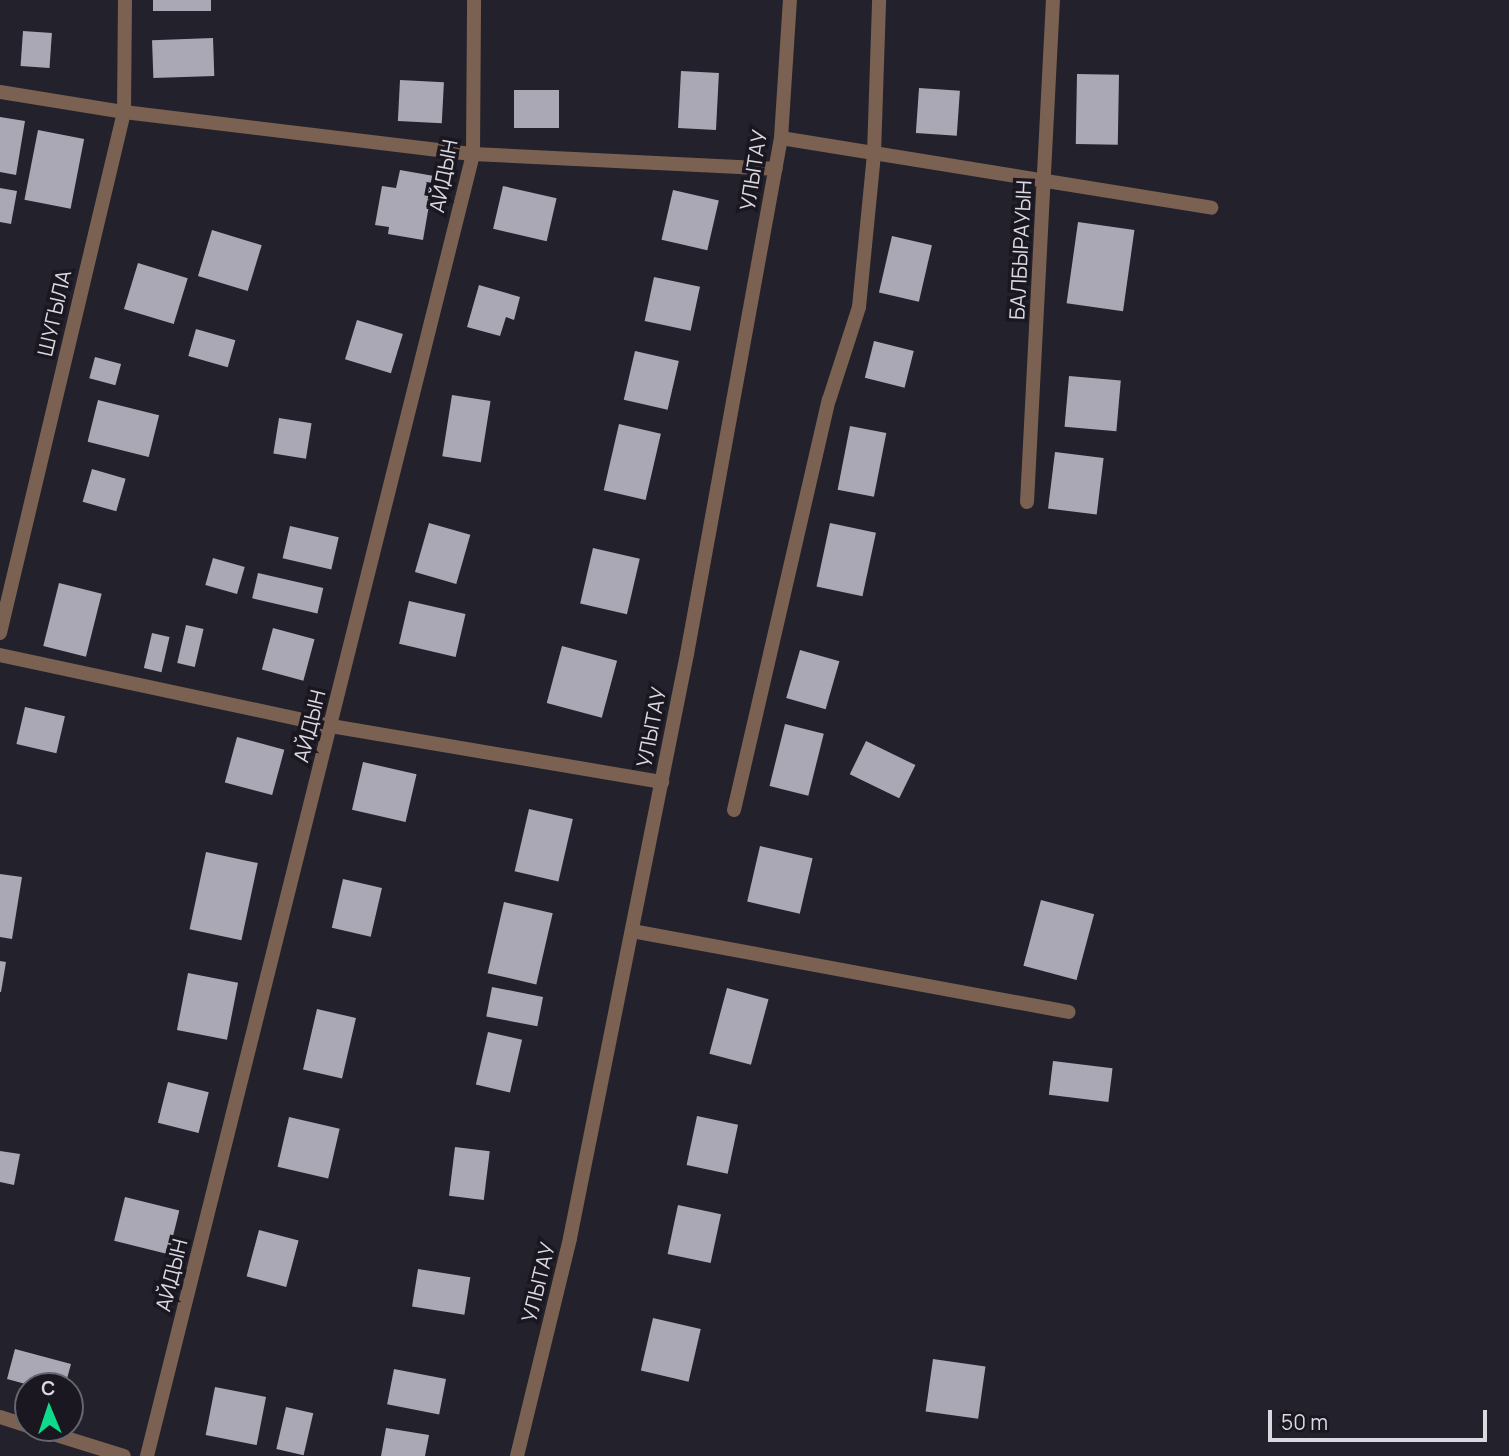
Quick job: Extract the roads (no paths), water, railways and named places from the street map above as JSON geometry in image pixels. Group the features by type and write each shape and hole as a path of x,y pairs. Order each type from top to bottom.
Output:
{"street":[{"name":"ШУГЫЛА","path":"0,634 124,112 125,0"},
{"name":"АЙДЫН","path":"147,1456 472,153 474,0"},
{"name":"УЛЫТАУ","path":"517,1456 570,1238 662,782 776,169 781,138 790,0"},
{"path":"734,810 829,400 859,307 874,154 879,0"},
{"name":"БАЛБЫРАУЫН","path":"1027,502 1053,0"},
{"path":"0,92 124,112 472,153 776,169"},
{"path":"781,138 1045,184 1211,208"},
{"path":"0,654 331,726 662,782"},
{"path":"632,931 1069,1012"},
{"path":"79,1442 124,1456"}]}
